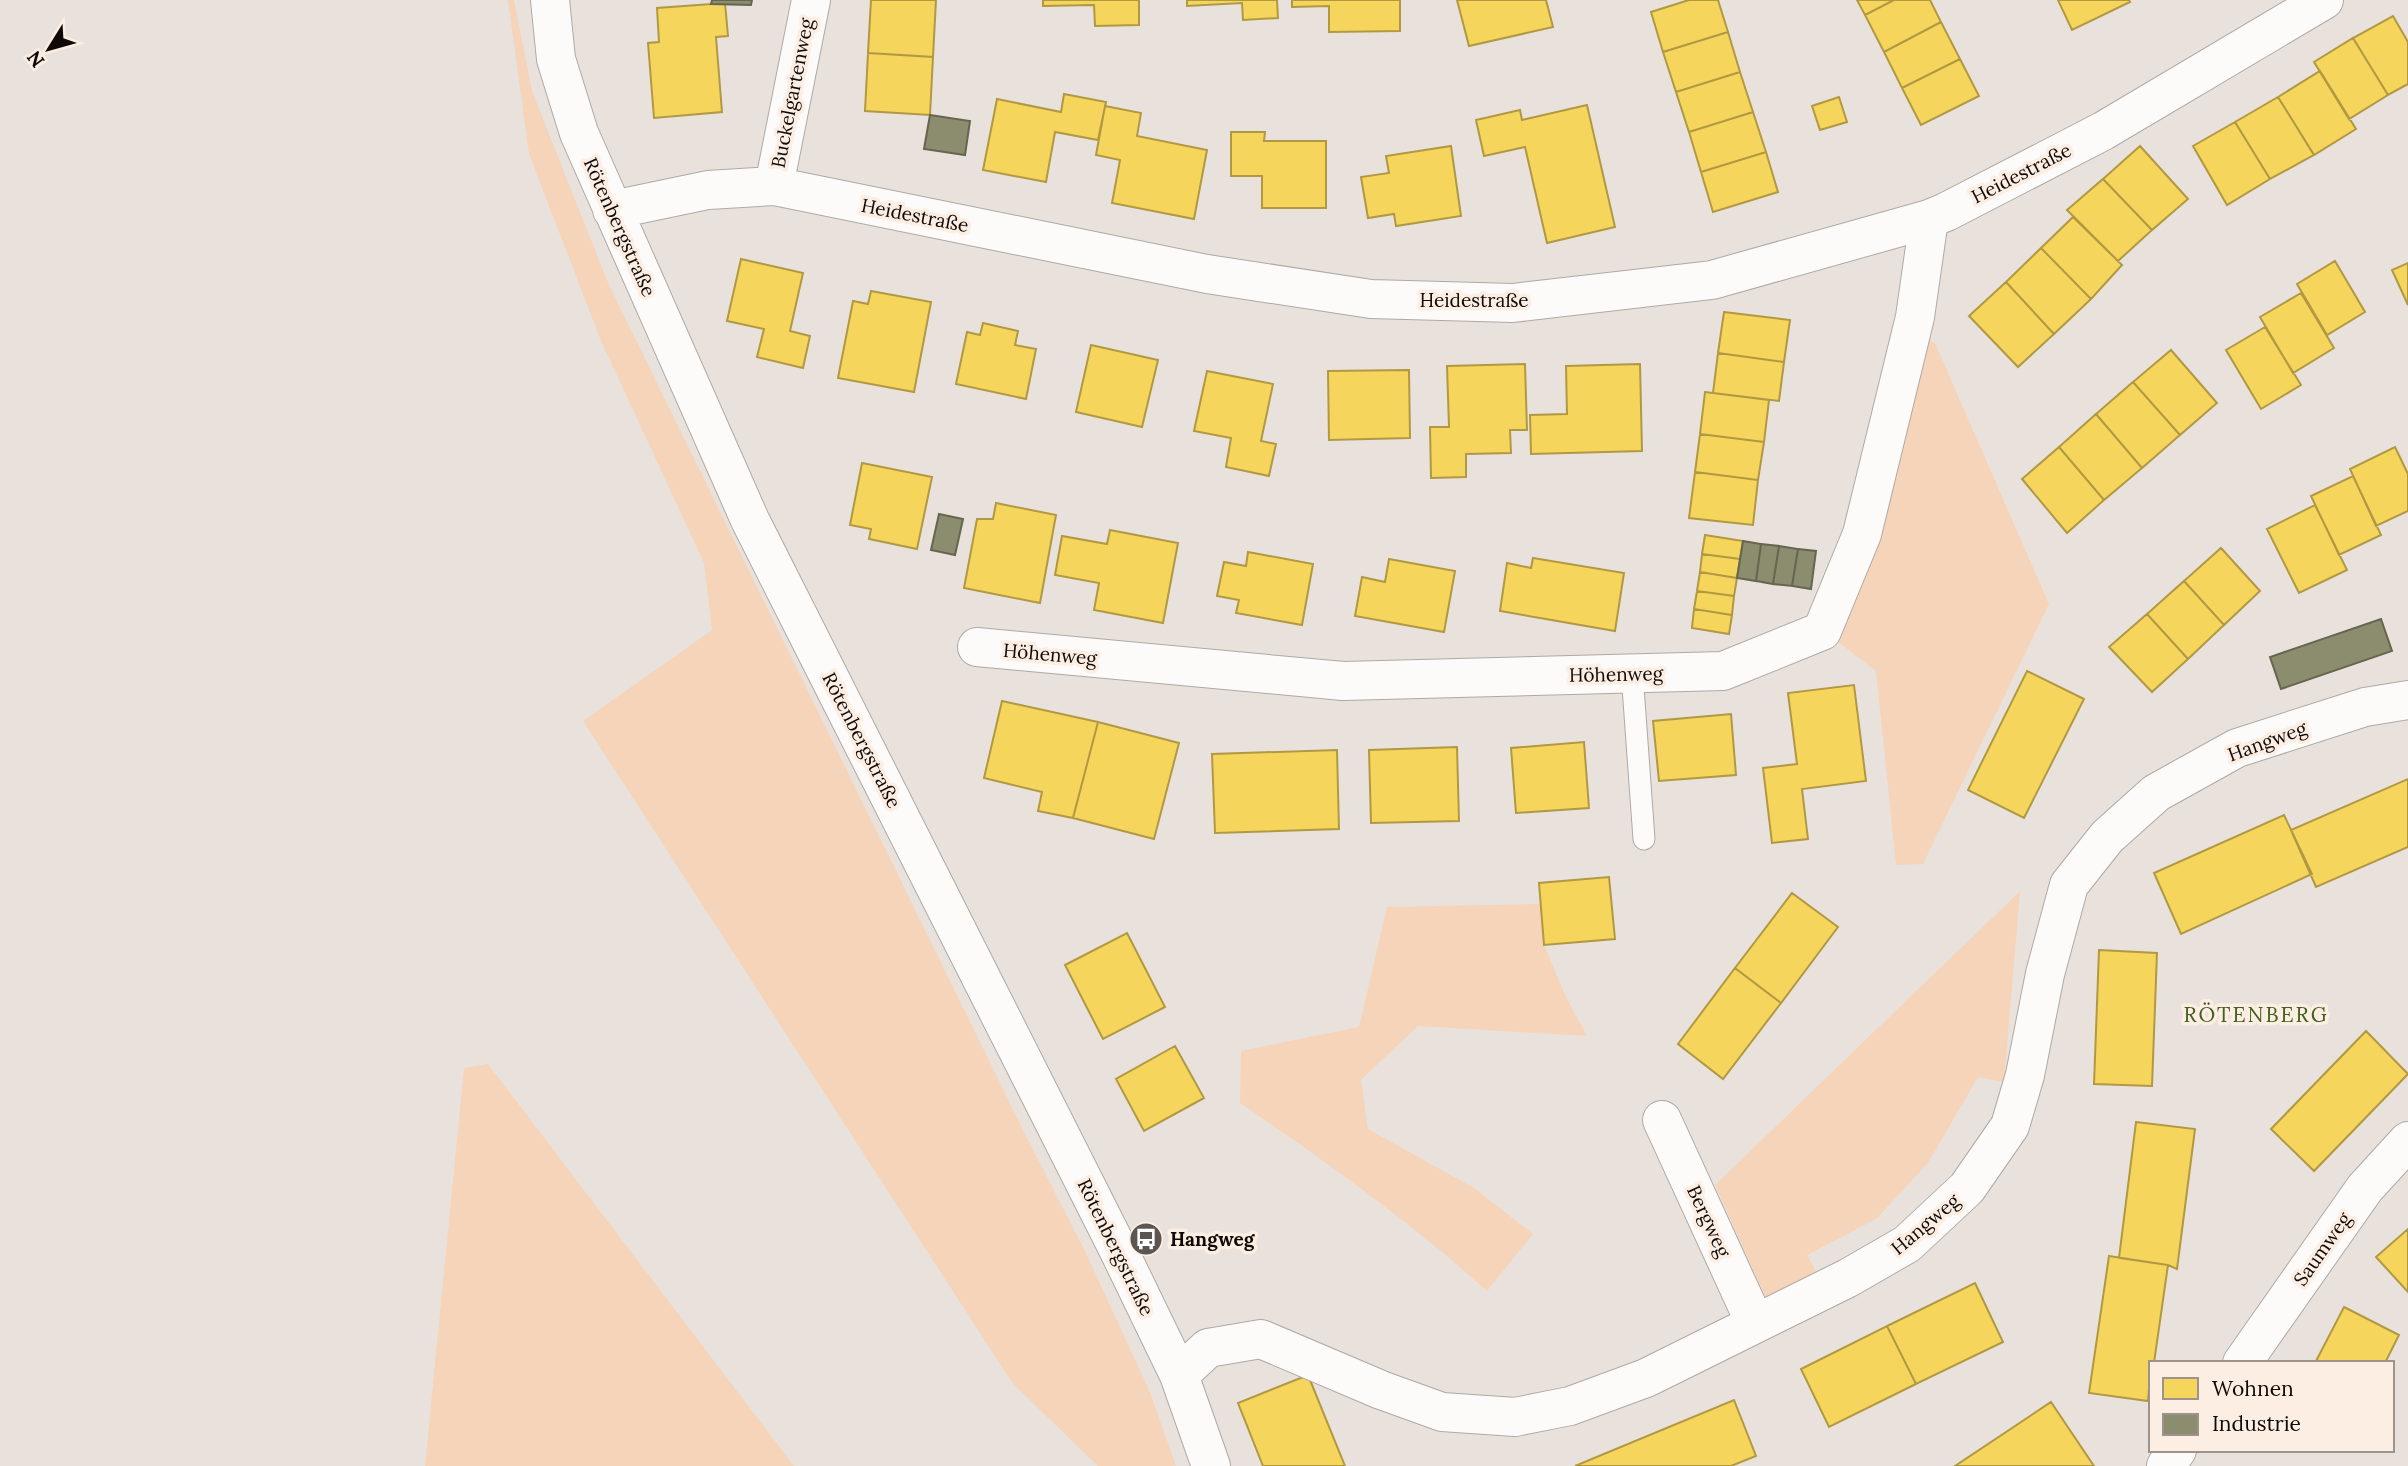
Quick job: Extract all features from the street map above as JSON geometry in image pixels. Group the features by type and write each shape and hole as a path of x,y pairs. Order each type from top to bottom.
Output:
{"street":[{"name":"Rötenbergstraße","path":"550,0 556,58 579,133 750,520 1113,1239 1179,1375 1212,1466"},
{"name":"Buckelgartenweg","path":"774,186 811,0"},
{"name":"Heidestraße","path":"612,210 708,190 774,186 1207,274 1371,299 1513,303 1712,280 1929,219 2104,131 2324,0"},
{"name":"Höhenweg","path":"977,647 1343,681 1723,671 1822,631 1862,534 1915,317 1929,219"},
{"name":"Hangweg","path":"1179,1375 1208,1348 1261,1339 1381,1390 1442,1412 1515,1417 1570,1406 1647,1378 1848,1278 1907,1244 1967,1188 2010,1126 2025,1075 2045,974 2068,885 2107,837 2157,793 2237,748 2365,707 2408,700"},
{"name":"Bergweg","path":"1662,1120 1755,1323"},
{"name":"Saumweg","path":"2243,1361 2365,1188 2408,1141"}],"lane":[{"path":"1632,673 1644,839"}],"shaded area":[{"path":"508,0 514,0 532,91 609,285 1085,1251 1150,1392 1176,1466 1098,1466 1013,1384 583,721 712,630 704,563 601,341 529,154"},
{"path":"1924,339 1935,343 2049,604 1923,864 1896,865 1876,671 1834,639"},
{"path":"2020,891 2004,1082 1978,1077 1928,1163 1876,1219 1807,1255 1818,1275 1765,1296 1715,1185"},
{"path":"1541,904 1544,945 1567,999 1587,1036 1418,1026 1361,1080 1368,1129 1474,1188 1533,1234 1487,1291 1366,1193 1240,1103 1241,1051 1359,1027 1387,907"},
{"path":"488,1064 794,1466 425,1466 464,1068"}],"building: Wohnen":[{"path":"871,0 936,0 933,57 868,53"},
{"path":"1043,0 1139,0 1139,25 1095,26 1094,5 1043,6"},
{"path":"1187,0 1277,0 1278,18 1243,20 1242,3 1187,6"},
{"path":"1292,0 1400,0 1400,31 1329,32 1329,6 1292,7"},
{"path":"1457,0 1546,0 1553,27 1469,46"},
{"path":"1689,0 1718,0 1728,32 1663,52 1651,12"},
{"path":"1857,0 1894,0 1865,15"},
{"path":"1894,0 1930,0 1941,22 1884,52 1865,15"},
{"path":"2058,0 2129,0 2130,2 2072,30"},
{"path":"725,3 728,36 716,37 722,112 654,118 648,43 659,42 657,8"},
{"path":"2393,16 2408,42 2408,84 2388,95 2353,38"},
{"path":"1941,22 1960,59 1902,88 1884,52"},
{"path":"1728,32 1740,72 1676,92 1663,52"},
{"path":"2353,38 2388,95 2349,119 2314,62"},
{"path":"868,53 933,57 930,115 865,111"},
{"path":"1960,59 1979,96 1921,125 1902,88"},
{"path":"2320,71 2356,129 2314,155 2278,97"},
{"path":"1740,72 1753,112 1689,132 1676,92"},
{"path":"1064,94 1106,102 1098,140 1055,132 1046,182 983,170 997,99 1061,112"},
{"path":"1839,97 1847,122 1820,130 1812,106"},
{"path":"2278,97 2314,155 2270,179 2235,122"},
{"path":"1587,105 1615,227 1547,243 1525,147 1484,156 1476,120 1520,110 1522,120"},
{"path":"1105,106 1141,113 1137,136 1207,150 1194,219 1112,203 1120,160 1096,155"},
{"path":"1753,112 1766,152 1701,172 1689,132"},
{"path":"2235,122 2270,179 2227,205 2193,146"},
{"path":"1231,132 1265,132 1264,141 1326,141 1326,208 1262,208 1262,176 1231,176"},
{"path":"1451,146 1461,216 1396,226 1394,214 1368,218 1361,177 1389,173 1386,156"},
{"path":"2140,146 2188,199 2152,230 2103,179"},
{"path":"1766,152 1778,192 1713,212 1701,172"},
{"path":"2103,179 2152,230 2118,261 2067,210"},
{"path":"2073,217 2122,265 2091,299 2041,248"},
{"path":"2041,248 2091,299 2054,334 2006,282"},
{"path":"741,259 803,273 790,331 810,336 803,368 757,357 764,329 727,321"},
{"path":"2335,261 2365,312 2327,335 2297,284"},
{"path":"2408,263 2408,305 2392,270"},
{"path":"2006,282 2054,334 2018,367 1969,316"},
{"path":"871,291 931,302 914,392 838,378 853,301 868,304"},
{"path":"2301,293 2334,348 2293,373 2260,317"},
{"path":"1724,312 1790,320 1784,362 1718,353"},
{"path":"983,323 1018,331 1015,345 1036,349 1026,399 956,384 967,332 980,335"},
{"path":"2265,327 2301,385 2261,409 2226,350"},
{"path":"1091,345 1158,360 1142,427 1076,412"},
{"path":"2171,350 2217,403 2180,435 2133,382"},
{"path":"1718,353 1784,362 1779,401 1713,393"},
{"path":"1525,364 1527,430 1510,430 1511,453 1466,454 1466,477 1431,478 1430,427 1449,427 1447,366"},
{"path":"1640,364 1642,451 1531,454 1530,415 1567,414 1566,366"},
{"path":"1409,370 1410,438 1329,440 1328,371"},
{"path":"1207,371 1273,384 1261,441 1276,444 1269,476 1226,467 1231,438 1194,431"},
{"path":"2133,382 2180,435 2142,468 2096,414"},
{"path":"1705,392 1769,400 1764,442 1700,434"},
{"path":"2096,414 2142,468 2104,500 2059,447"},
{"path":"1700,434 1764,442 1758,480 1695,472"},
{"path":"2059,447 2104,500 2067,533 2022,479"},
{"path":"2395,447 2408,474 2408,511 2376,526 2350,469"},
{"path":"862,463 932,477 917,549 869,539 871,529 850,525"},
{"path":"1695,472 1758,480 1753,525 1689,518"},
{"path":"2353,476 2381,535 2339,555 2311,496"},
{"path":"996,503 1056,515 1040,603 964,588 977,519 993,519"},
{"path":"2315,505 2347,570 2299,593 2267,529"},
{"path":"1110,530 1178,543 1163,623 1094,610 1099,583 1055,575 1062,536 1107,544"},
{"path":"1705,535 1743,541 1740,559 1702,554"},
{"path":"2221,548 2260,591 2224,625 2184,581"},
{"path":"1248,552 1313,564 1302,625 1236,613 1239,600 1217,596 1224,562 1246,566"},
{"path":"1702,554 1740,559 1737,578 1700,572"},
{"path":"1533,558 1624,573 1615,631 1500,611 1507,563 1531,568"},
{"path":"1389,559 1455,571 1444,632 1355,616 1362,577 1385,582"},
{"path":"1700,572 1737,578 1734,596 1697,591"},
{"path":"2184,581 2224,625 2188,659 2147,614"},
{"path":"1697,591 1734,596 1732,615 1694,609"},
{"path":"1694,609 1732,615 1729,634 1692,628"},
{"path":"2147,614 2188,659 2152,692 2109,647"},
{"path":"2027,671 2084,699 2024,818 1968,790"},
{"path":"1854,685 1866,781 1802,789 1808,839 1772,843 1763,768 1797,764 1788,693"},
{"path":"1002,701 1098,722 1073,818 1038,811 1042,792 984,778"},
{"path":"1731,714 1736,775 1659,781 1653,721"},
{"path":"1098,722 1179,743 1154,839 1073,818"},
{"path":"1584,742 1589,808 1516,813 1511,748"},
{"path":"1457,747 1459,821 1371,823 1369,750"},
{"path":"1337,750 1339,829 1215,833 1212,754"},
{"path":"2408,779 2408,847 2316,887 2291,830"},
{"path":"2284,815 2312,874 2181,934 2154,873"},
{"path":"1609,877 1615,939 1544,945 1539,883"},
{"path":"1792,893 1838,927 1781,1003 1735,968"},
{"path":"1127,933 1165,1007 1103,1039 1065,965"},
{"path":"2099,950 2157,953 2152,1086 2094,1084"},
{"path":"1735,968 1781,1003 1723,1079 1678,1044"},
{"path":"2366,1031 2408,1074 2314,1171 2271,1129"},
{"path":"1175,1046 1204,1098 1144,1131 1116,1079"},
{"path":"2136,1122 2195,1129 2177,1269 2168,1265 2119,1258"},
{"path":"2408,1229 2408,1292 2376,1257"},
{"path":"2109,1256 2168,1265 2154,1361 2149,1361 2148,1401 2089,1393"},
{"path":"1975,1283 2003,1342 1916,1384 1887,1326"},
{"path":"2344,1307 2399,1335 2386,1361 2316,1361"},
{"path":"1887,1326 1916,1384 1829,1427 1801,1369"},
{"path":"1308,1375 1345,1466 1263,1466 1238,1403"},
{"path":"1734,1400 1756,1456 1731,1466 1575,1466"},
{"path":"2051,1402 2094,1466 1955,1466"}],"building: Industrie":[{"path":"712,0 752,0 751,5 711,4"},
{"path":"930,115 970,121 965,155 924,149"},
{"path":"939,514 963,519 955,555 931,550"},
{"path":"1743,541 1761,544 1756,581 1737,578"},
{"path":"1761,544 1779,546 1773,584 1756,581"},
{"path":"1779,546 1798,549 1792,586 1773,584"},
{"path":"1798,549 1816,551 1811,589 1792,586"},
{"path":"2381,619 2392,651 2281,689 2270,657"}],"place":[{"name":"Hangweg","path":"1146,1239"}],"district":[{"name":"RÖTENBERG","path":"2256,1015"}]}
